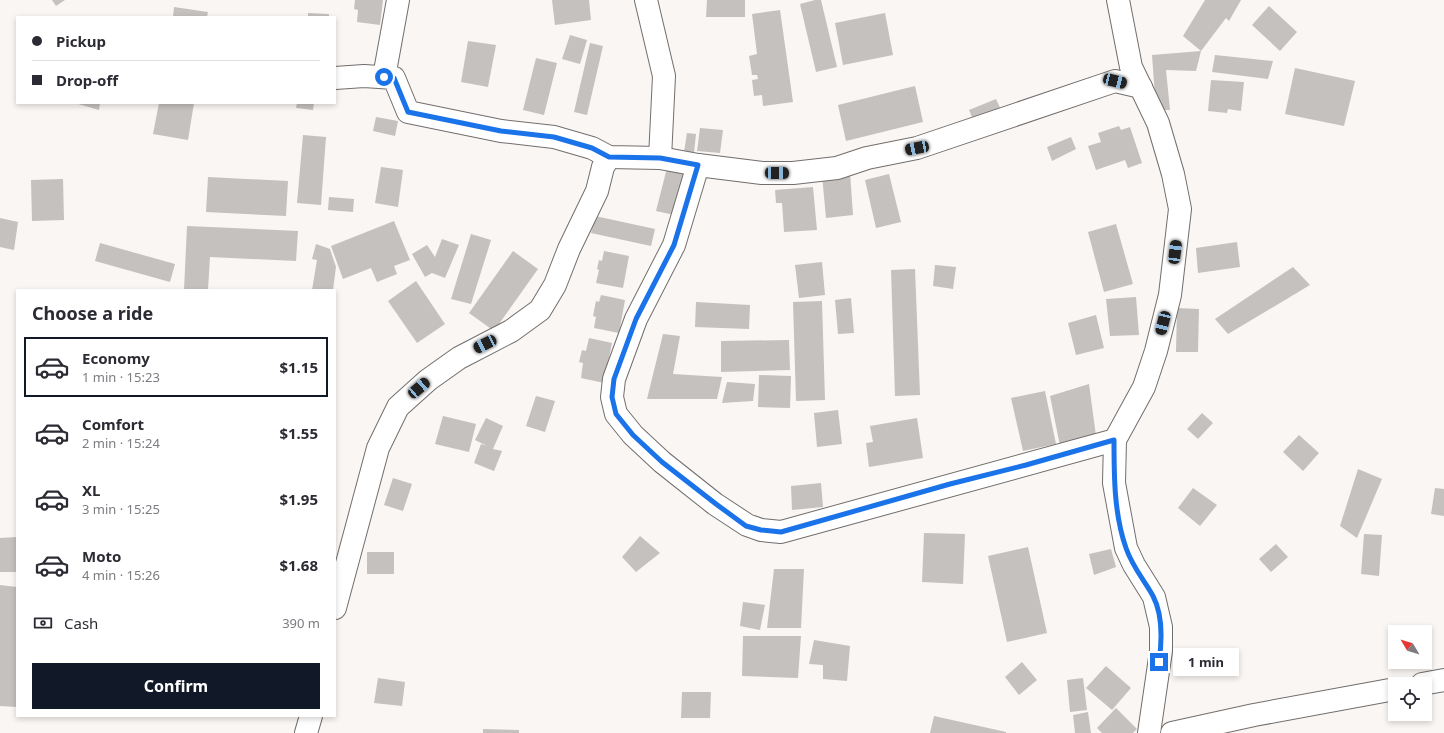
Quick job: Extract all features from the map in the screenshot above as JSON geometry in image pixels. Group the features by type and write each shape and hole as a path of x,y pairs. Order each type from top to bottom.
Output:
{"street":[{"path":"384,77 398,0"},
{"path":"646,0 664,76 660,158"},
{"path":"1118,0 1130,67 1141,87 1163,138 1173,174 1180,209 1170,295 1156,351 1144,387 1114,440 1114,483 1126,548 1134,565 1154,597 1161,627 1161,651 1149,733"},
{"path":"336,78 394,78 408,112 501,131 554,137 592,148 609,157 660,158 698,165 762,173 793,173 837,168 867,158 917,148 1115,81 1141,87"},
{"path":"336,604 378,448 398,407 428,380 459,358 511,331 540,310 555,285 569,249 597,191 603,167 609,157"},
{"path":"698,165 674,245 636,319 614,379 612,397 616,414 633,435 662,462 746,526 761,530 781,532 950,484 1026,465 1114,440"},
{"path":"1432,682 1444,680"},
{"path":"1172,733 1254,715 1388,690"},
{"path":"306,733 311,717"}],"building":[{"path":"52,0 65,0 56,6"},
{"path":"355,0 383,0 380,25 357,22 358,10 354,9"},
{"path":"552,0 589,0 591,20 555,25"},
{"path":"707,0 745,0 745,17 706,17"},
{"path":"821,0 837,67 816,72 800,4"},
{"path":"1205,0 1241,0 1229,21 1226,18 1201,51 1183,36"},
{"path":"1269,6 1297,32 1280,51 1252,25"},
{"path":"174,7 208,12 207,16 173,16"},
{"path":"780,10 793,102 763,106 762,95 754,96 752,80 758,79 757,75 752,75 749,56 757,54 752,14"},
{"path":"308,13 329,14 329,16 308,16"},
{"path":"885,13 893,55 843,65 835,23"},
{"path":"570,35 587,40 580,64 562,59"},
{"path":"468,41 496,45 488,87 461,82"},
{"path":"590,43 603,46 587,115 574,112"},
{"path":"1201,51 1196,71 1166,70 1170,110 1156,110 1152,55"},
{"path":"1215,55 1273,61 1268,79 1212,72"},
{"path":"536,58 557,63 544,115 523,110"},
{"path":"1295,68 1355,81 1344,126 1285,114"},
{"path":"1211,80 1244,82 1241,111 1228,109 1227,113 1208,111"},
{"path":"915,86 923,122 846,141 838,105"},
{"path":"996,99 1002,112 975,124 969,110"},
{"path":"78,104 100,104 99,110"},
{"path":"159,104 194,104 188,140 153,134"},
{"path":"297,104 314,104 313,110 296,108"},
{"path":"376,117 398,121 395,136 373,131"},
{"path":"1119,126 1121,130 1130,127 1142,163 1128,168 1125,160 1096,170 1088,146 1101,142 1098,133"},
{"path":"700,128 723,130 720,153 697,151"},
{"path":"687,133 696,134 694,153 684,152"},
{"path":"303,135 326,137 321,205 297,203"},
{"path":"1071,137 1076,149 1052,161 1047,147"},
{"path":"381,167 403,170 398,207 375,203"},
{"path":"667,168 690,173 679,216 656,211"},
{"path":"850,172 853,215 826,218 822,175"},
{"path":"889,174 901,222 876,228 865,180"},
{"path":"208,177 288,181 286,216 206,212"},
{"path":"63,179 64,220 32,221 31,180"},
{"path":"813,187 817,230 784,232 782,203 776,203 775,190"},
{"path":"329,197 354,199 353,212 328,210"},
{"path":"595,216 655,229 651,246 591,233"},
{"path":"0,218 18,222 14,250 0,247"},
{"path":"394,221 410,260 394,266 397,274 377,282 371,268 343,279 331,246"},
{"path":"1116,224 1133,284 1104,292 1088,232"},
{"path":"187,226 298,231 296,261 210,257 208,289 184,289"},
{"path":"471,234 491,240 471,304 451,299"},
{"path":"442,239 459,245 445,278 432,273 425,277 412,254 427,245 435,257"},
{"path":"1237,242 1240,267 1198,273 1196,248"},
{"path":"100,243 175,264 170,282 95,261"},
{"path":"316,244 330,249 336,267 333,289 312,289 317,260 312,259"},
{"path":"513,251 538,269 494,331 469,313"},
{"path":"604,251 629,256 623,288 596,283 599,270 597,269 599,260 602,261"},
{"path":"822,262 825,295 799,298 795,265"},
{"path":"935,265 956,267 953,289 933,286"},
{"path":"1293,267 1310,285 1228,334 1215,319"},
{"path":"915,269 920,395 895,396 891,270"},
{"path":"416,281 445,324 417,343 388,301"},
{"path":"601,295 625,300 619,333 594,328 596,317 593,316 596,301 599,302"},
{"path":"1136,297 1139,335 1110,336 1106,299"},
{"path":"851,298 854,333 838,334 835,300"},
{"path":"822,301 825,400 796,401 793,302"},
{"path":"696,302 750,305 749,329 695,327"},
{"path":"1177,308 1199,309 1198,352 1176,352"},
{"path":"1096,315 1104,348 1076,355 1068,323"},
{"path":"663,334 680,336 673,374 722,377 717,399 647,399"},
{"path":"589,338 612,343 604,383 581,378 583,363 579,362 582,350 586,351"},
{"path":"789,340 790,370 721,372 721,341"},
{"path":"759,375 791,376 790,408 758,407"},
{"path":"727,382 755,384 753,401 722,403"},
{"path":"1089,384 1096,436 1060,446 1050,396"},
{"path":"1045,391 1056,444 1023,451 1011,398"},
{"path":"536,396 555,401 545,432 526,426"},
{"path":"838,410 842,444 817,447 814,413"},
{"path":"1202,413 1213,423 1198,439 1187,429"},
{"path":"443,416 476,424 469,452 435,444"},
{"path":"486,418 503,426 493,449 502,451 494,471 474,463 481,444 487,446 475,440"},
{"path":"917,418 923,458 869,467 866,443 873,442 870,426"},
{"path":"1299,435 1319,453 1303,471 1283,452"},
{"path":"1358,469 1382,479 1357,538 1340,526"},
{"path":"393,478 412,484 403,511 384,505"},
{"path":"821,483 823,507 792,510 791,486"},
{"path":"1193,488 1217,505 1200,526 1178,508"},
{"path":"1435,488 1444,489 1444,516 1431,514"},
{"path":"924,533 965,534 963,584 922,582"},
{"path":"1364,534 1382,535 1379,576 1361,574"},
{"path":"640,536 660,553 636,572 622,557"},
{"path":"16,537 16,572 0,572 0,538"},
{"path":"1276,544 1288,557 1271,572 1259,559"},
{"path":"1028,547 1047,633 1007,642 988,556"},
{"path":"1111,549 1116,567 1094,575 1089,554"},
{"path":"367,552 394,552 394,574 367,574"},
{"path":"774,569 804,569 801,628 767,628"},
{"path":"0,585 16,587 16,707 0,706"},
{"path":"743,602 765,605 760,630 740,626"},
{"path":"743,636 801,636 798,678 742,676"},
{"path":"814,640 850,646 847,681 823,679 823,665 809,664"},
{"path":"1022,662 1037,680 1019,695 1005,677"},
{"path":"1106,666 1131,688 1112,710 1086,688"},
{"path":"378,678 405,682 402,706 374,703"},
{"path":"1083,678 1087,710 1070,712 1067,680"},
{"path":"682,692 711,692 710,718 681,718"},
{"path":"1116,708 1137,729 1133,733 1102,733 1097,728"},
{"path":"1088,712 1091,733 1075,733 1073,715"},
{"path":"934,716 1006,732 1006,733 930,733"},
{"path":"483,729 519,730 519,733 483,733"}],"route":[{"path":"384,77 394,78 408,112 501,131 554,137 592,148 609,157 660,158 698,165 674,245 636,319 614,379 612,397 616,414 633,435 662,462 746,526 761,530 781,532 950,484 1026,465 1114,440 1114,483 1120,520 1126,548 1134,565 1154,597 1158,610 1161,627 1161,651 1159,662"}]}
